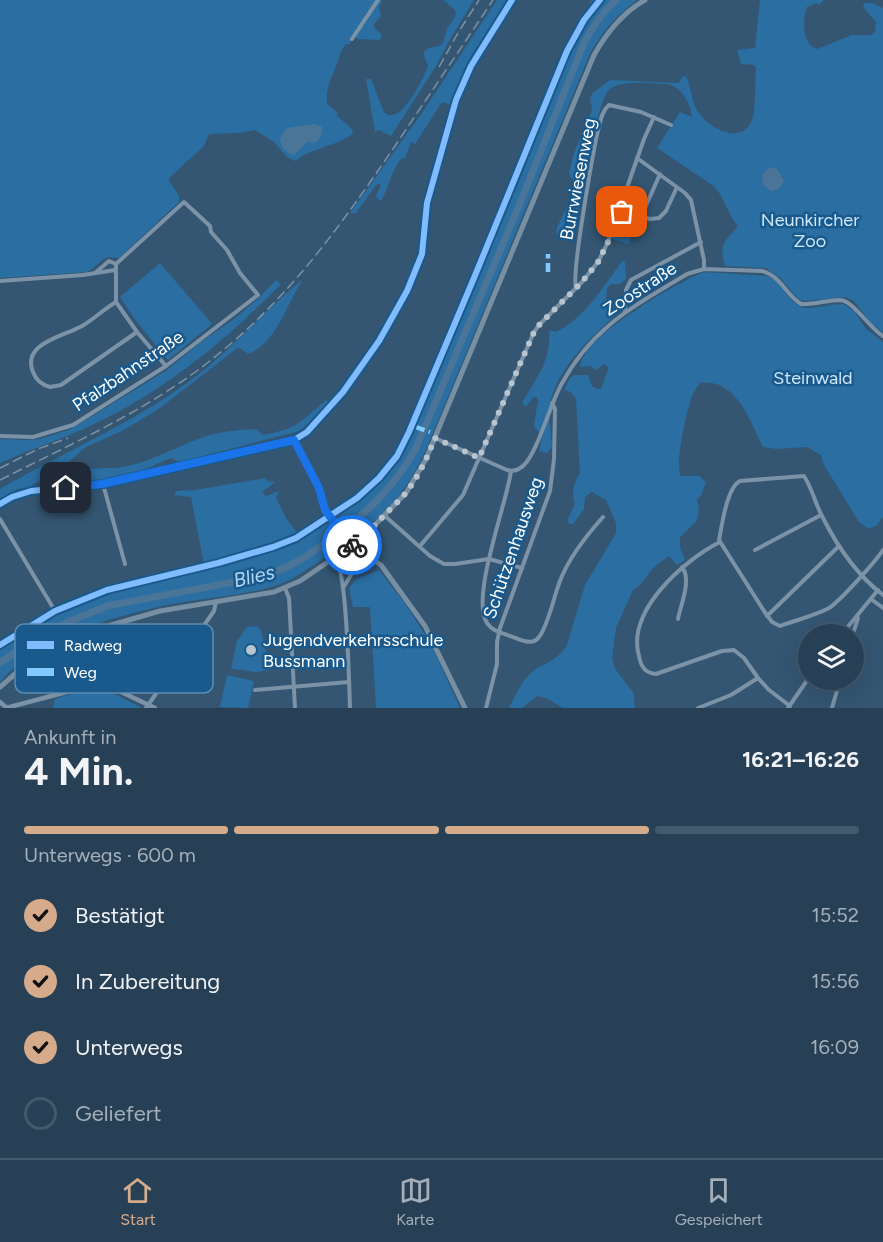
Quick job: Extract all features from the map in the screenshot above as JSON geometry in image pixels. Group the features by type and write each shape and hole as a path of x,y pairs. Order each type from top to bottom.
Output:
{"main road":[{"path":"362,544 368,532 406,493 418,474 594,55 616,23 645,0"},
{"path":"362,544 367,550 367,556 359,562 353,561 348,556 348,550 351,545 362,544"},
{"path":"115,624 160,611 285,588 336,560 348,556"},
{"path":"367,556 381,565 425,626 465,708"},
{"path":"0,687 13,675"},
{"path":"0,692 13,675"}],"street":[{"path":"352,39 378,0"},
{"path":"0,504 12,497 31,491 102,484 294,440 311,428 346,387 379,341 407,291 422,254 427,203 459,89 512,0"},
{"name":"Burrwiesenweg","path":"576,288 574,280 579,240 598,133 605,110 609,105 654,117 671,125"},
{"path":"420,546 459,502 525,351 540,324 598,262 608,242 654,117"},
{"path":"637,158 689,196 694,205 705,260 704,269"},
{"path":"641,217 660,174"},
{"path":"619,210 655,219 663,216 677,187"},
{"name":"Pfalzbahnstraße","path":"0,436 33,437 65,428 166,366 258,295 240,273 227,250 211,232 210,226 184,202 116,264"},
{"path":"625,311 626,290 631,280 701,242"},
{"path":"95,274 106,262 111,261 116,264 116,302 137,332 166,366"},
{"name":"Zoostraße","path":"512,471 521,468 529,459 552,403 577,359 598,334 625,311 687,274 704,269 762,271 779,279 801,304 842,300 849,302 867,324 883,336"},
{"path":"0,281 95,274 115,270"},
{"path":"116,302 85,325 47,341 38,348 32,364 37,379 50,387 61,385 137,332"},
{"name":"Schützenhausweg","path":"486,708 497,664 499,632 552,481 555,408 552,403"},
{"path":"435,438 512,471 484,587 483,614 490,627 499,632 530,643 539,638 568,564 579,546 603,517"},
{"path":"294,440 319,488 325,510 351,545"},
{"path":"801,690 789,707 758,678 741,654 728,650 656,674 648,673 642,666 637,651 637,642 645,615 660,590 682,567 720,542 734,484 740,481 804,476 821,515 839,546 883,595"},
{"path":"102,484 125,564"},
{"path":"755,550 821,515"},
{"path":"385,516 436,561 455,564 489,559 522,568"},
{"path":"0,519 55,611"},
{"path":"720,542 767,615 776,625 780,626 827,609 883,550"},
{"path":"767,615 839,546"},
{"path":"336,560 340,566 343,588 350,708"},
{"path":"343,588 356,571 359,562"},
{"path":"678,619 686,576 682,567"},
{"path":"32,624 55,611 127,584"},
{"path":"285,588 289,598 295,708"},
{"path":"851,624 878,590"},
{"path":"871,599 883,607"},
{"path":"205,624 214,611 216,602"},
{"path":"856,624 860,614"},
{"path":"1,642 15,634"},
{"path":"698,708 731,695 758,678"},
{"path":"255,690 348,682"},
{"path":"832,708 837,690"},
{"path":"0,702 7,708 65,693"},
{"path":"123,693 154,708"},
{"path":"147,706 156,693"},
{"path":"15,708 22,705"}],"green space":[{"path":"0,0 382,0 379,7 381,16 374,24 375,29 382,34 380,40 358,39 353,35 350,44 342,49 330,81 327,104 352,129 353,133 348,137 310,152 295,161 287,157 274,142 255,130 209,134 204,146 168,179 179,196 179,202 119,258 106,258 87,272 0,278"},
{"path":"443,0 474,0 436,66 391,136 379,130 375,132 366,79 371,79 384,112 388,115 398,113 407,104 428,66 424,52 443,43 447,29 456,15 455,10"},
{"path":"497,0 508,0 468,64 451,105 442,102 415,144 411,142 405,158 402,158 395,168 381,201 376,197 381,184 376,185 356,213 350,213 424,110"},
{"path":"592,0 637,0 610,25 589,56 426,450 409,481 386,511 355,537 284,583 249,592 162,606 96,624 37,624 72,606 98,597 205,570 191,497 174,495 176,491 265,478 269,482 274,481 262,492 266,496 279,491 276,498 286,518 298,534 323,519 327,524 360,500 389,472 405,450 559,68"},
{"name":"Neunkircher Zoo","path":"760,0 824,0 819,5 817,3 807,7 804,18 804,31 808,42 817,49 852,35 871,35 875,32 876,22 863,7 865,3 873,3 883,8 883,332 871,323 854,301 845,297 799,300 780,278 766,268 725,266 722,252 724,243 738,226 715,187 657,148 680,112 692,117 684,95 671,85 629,83 610,89 599,112 594,131 575,228 566,235 556,233 579,186 569,173 574,153 592,110 590,98 610,80 679,83 682,77 686,76 696,108 700,115 714,127 732,133 747,128 752,120 755,103 756,68 754,65 741,64 737,50 755,48"},
{"path":"622,217 639,220 628,244 612,239"},
{"path":"623,260 626,279 620,284 611,284 607,288 606,299 609,304 619,309 619,312 589,341 561,375 550,405 552,447 547,453 539,451 542,437 534,426 537,397 533,397 526,407 522,403 545,361 549,332 551,330 555,332 575,320"},
{"path":"160,263 212,324 168,360 136,321 120,297"},
{"name":"Steinwald","path":"704,272 769,276 793,301 804,308 844,304 854,311 866,329 883,342 883,517 877,525 869,529 859,522 824,465 821,455 807,447 777,449 763,447 747,414 733,394 713,383 700,383 692,396 687,413 679,470 681,476 699,476 706,482 701,496 697,499 699,510 696,522 680,537 680,547 685,560 677,565 669,556 653,568 641,584 633,590 616,628 612,659 616,670 634,694 635,708 563,708 546,698 537,696 522,708 509,708 520,686 529,675 558,656 567,645 585,585 616,533 616,523 606,500 592,492 585,497 584,509 573,524 569,524 568,519 575,504 574,488 580,473 576,399 571,392 564,390 574,375 588,375 592,386 601,389 609,367 604,364 596,370 590,366 580,366 585,354 597,340 633,312 673,287"},
{"path":"276,280 281,284 239,325 194,362 146,396 94,424 0,463 0,439 40,439 71,429 167,370 198,344 234,319"},
{"path":"302,280 276,329 256,350 248,354 240,348 236,349 156,411 122,431 86,447 49,476 29,487 17,489 0,499 0,489 119,426 187,383 217,359"},
{"path":"326,400 328,402 299,431 184,461 171,458 145,469 110,478 68,485 47,484 68,472 137,464 215,434 256,429 263,435 284,430 304,419"},
{"path":"379,570 404,602 431,644 460,708 376,708 370,607 353,607 349,588 356,579"},
{"name":"Jugendverkehrsschule Bussmann","path":"257,626 261,630 270,670 257,672 231,668 237,641 247,627"},
{"path":"15,638 15,667 0,682 0,649"},
{"path":"227,675 254,681 248,708 220,707"},
{"path":"74,693 111,693 142,708 53,708 55,699"}],"shaded area":[{"path":"315,124 322,127 321,136 315,143 307,142 294,155 284,149 280,139 287,128"},
{"path":"771,167 777,169 784,181 779,188 771,191 763,184 762,177"}],"waterway":[{"name":"Blies","path":"64,624 107,606 260,577 282,569 300,560 360,516 391,485 416,448 519,206 584,43 602,15 616,0"},
{"name":"Blies","path":"0,663 15,652"}],"railway":[{"path":"439,67 479,0"},
{"path":"0,480 101,429 175,386 229,345 257,319 308,265 331,236 493,0"},
{"path":"0,468 38,449 68,438"}],"marked path":[{"path":"548,254 548,272"},
{"path":"416,427 430,432"}],"cycle path":[{"path":"0,504 12,497 31,491 103,484 283,443 294,440 307,432 343,392 379,341 407,291 422,254 427,203 456,100 471,66 512,0"},
{"path":"34,624 55,611 107,590 218,563 296,538 357,498 379,478 397,456 409,432 567,51 584,20 600,0"},
{"path":"0,645 15,636"}],"way so far":[{"path":"352,545 362,544 368,532 406,493 426,459 435,438 479,458 534,332 590,274 608,242 619,210 622,212"}],"place":[{"name":"Jugendverkehrsschule Bussmann","path":"251,650"}],"route":[{"path":"66,488 102,484 294,440 319,488 327,514 352,545"}]}
